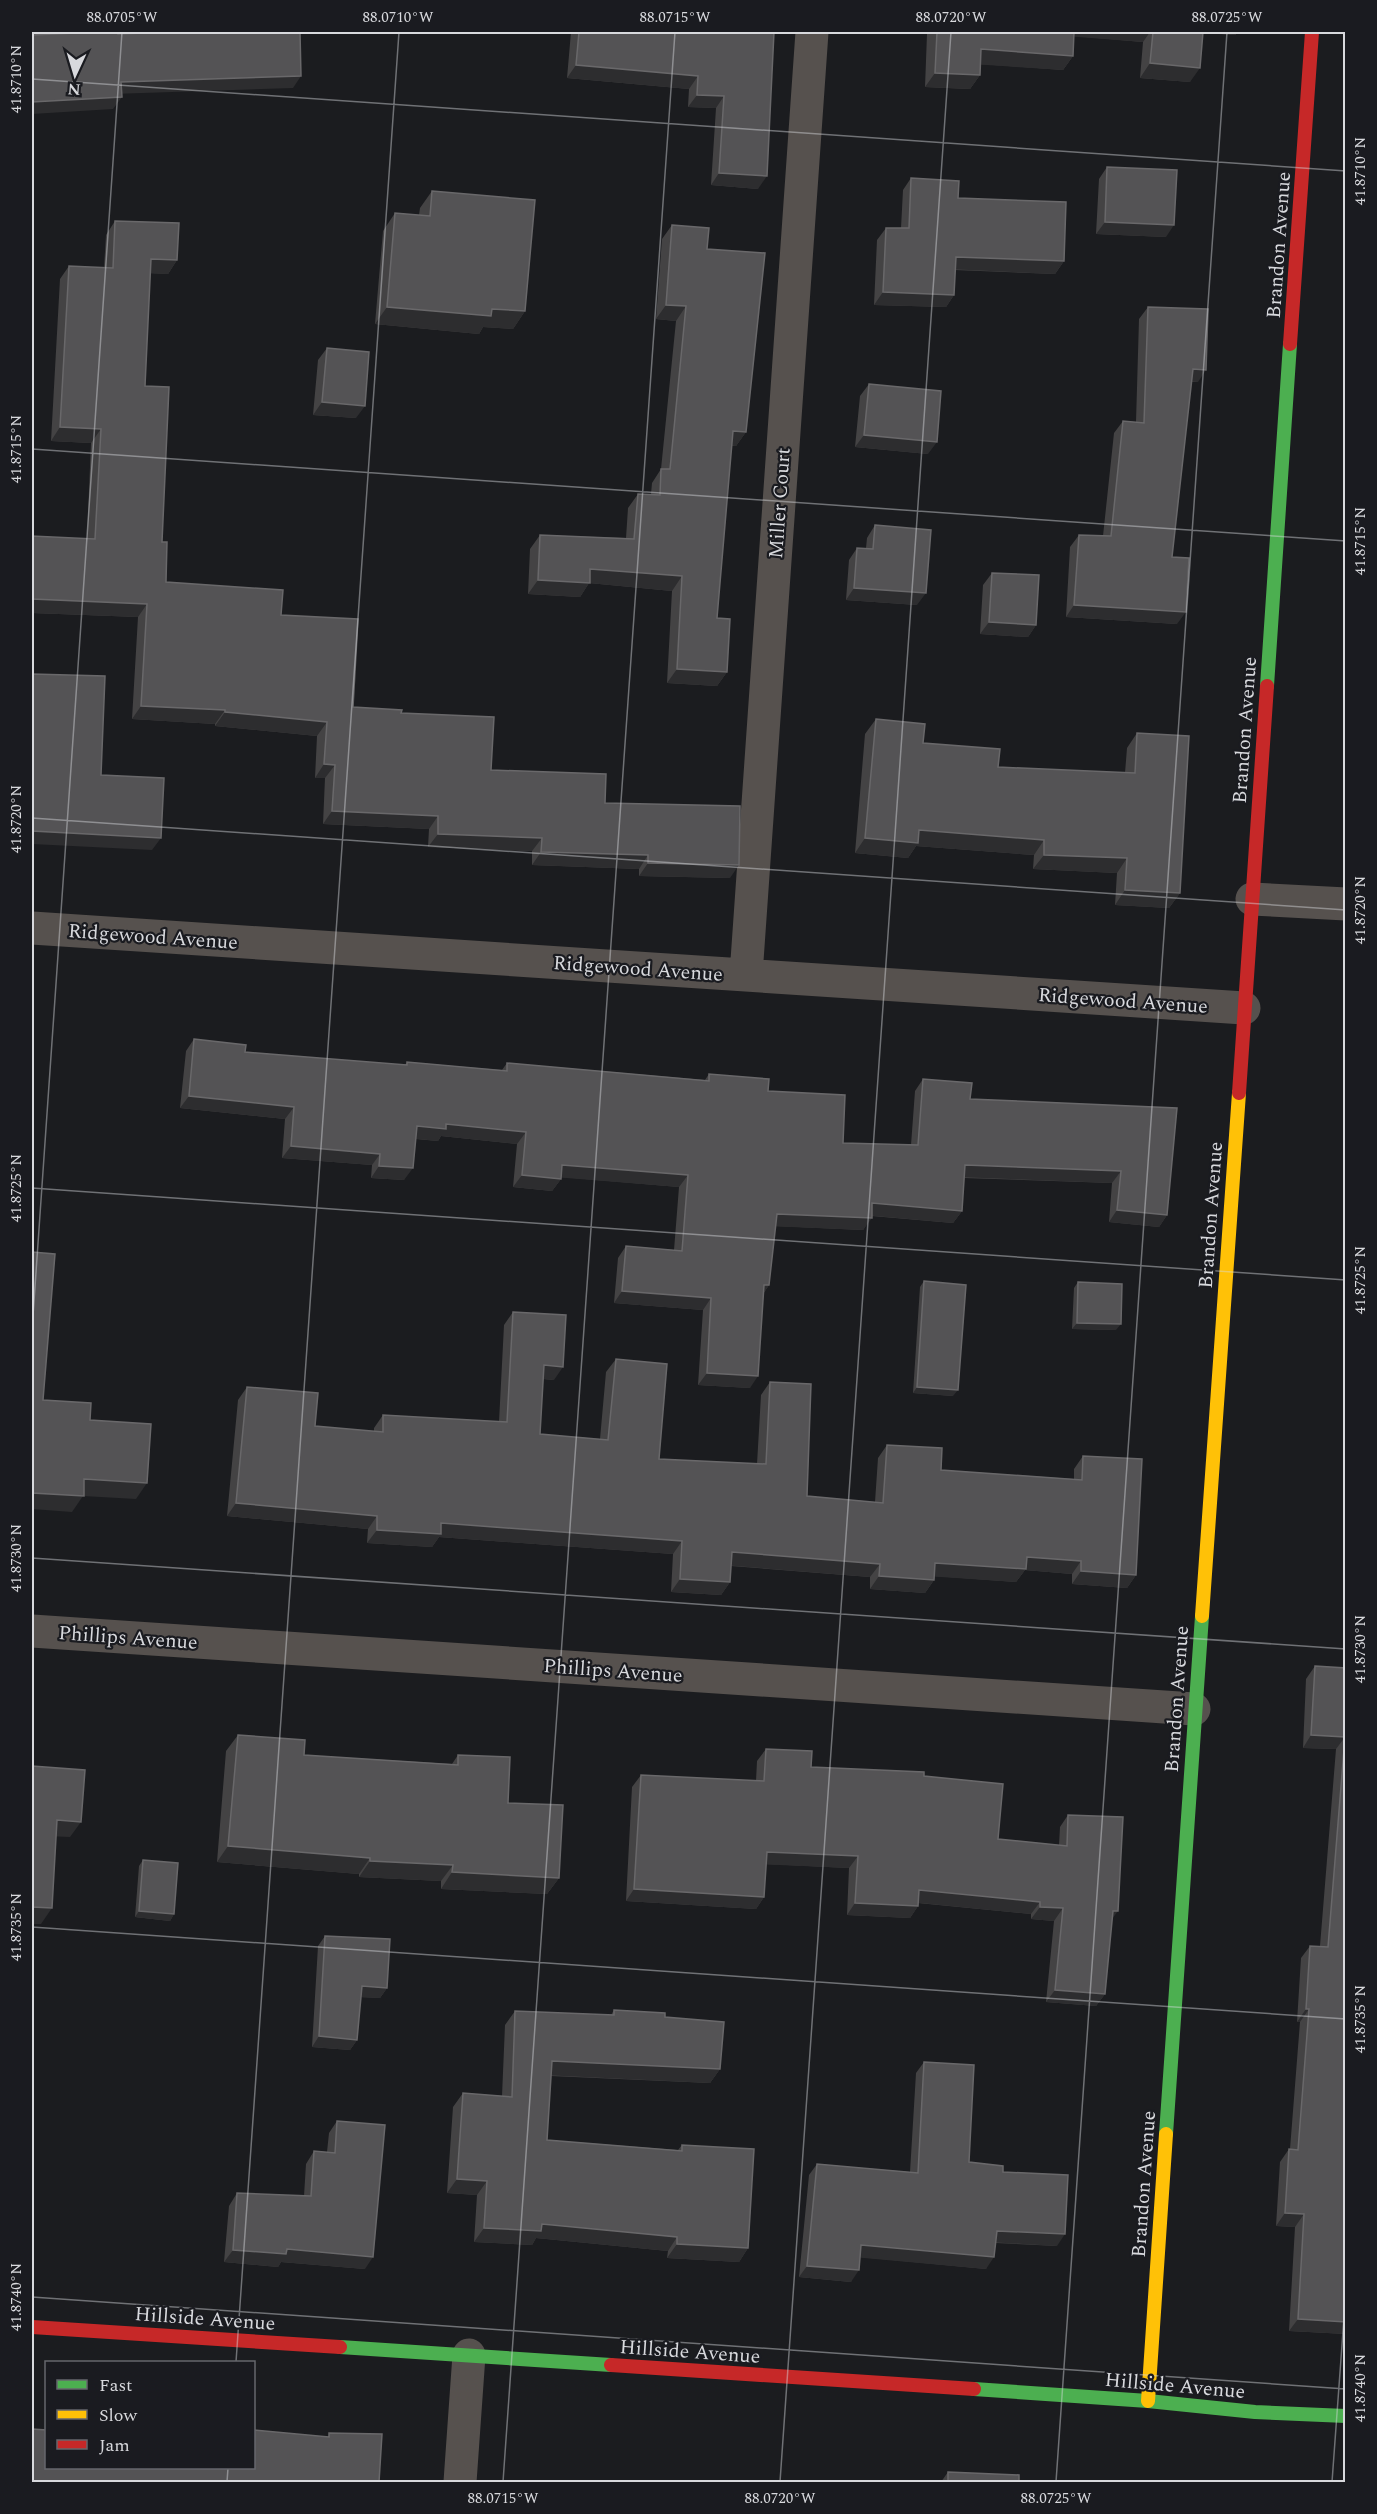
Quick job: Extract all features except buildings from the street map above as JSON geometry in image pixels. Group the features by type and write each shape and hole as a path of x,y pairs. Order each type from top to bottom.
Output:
{"street":[{"name":"Miller Court","path":"746,975 812,32"},
{"name":"Brandon Avenue","path":"1148,2401 1194,1709 1312,32"},
{"path":"1252,899 1346,904"},
{"name":"Ridgewood Avenue","path":"32,928 1244,1008"},
{"name":"Phillips Avenue","path":"32,1631 1194,1709"},
{"name":"Hillside Avenue","path":"32,2326 1148,2401 1255,2412 1346,2416"},
{"path":"460,2482 469,2355"}],"traffic: fast":[{"path":"1267,686 1290,344"},
{"path":"1166,2134 1202,1616"},
{"path":"340,2347 611,2365"},
{"path":"974,2389 1148,2401 1255,2412 1346,2416"}],"traffic: slow":[{"path":"1202,1616 1239,1093"},
{"path":"1148,2401 1166,2134"}],"traffic: jam":[{"path":"1290,344 1312,32"},
{"path":"1239,1093 1267,686"},
{"path":"32,2327 340,2347"},
{"path":"611,2365 974,2389"}]}
